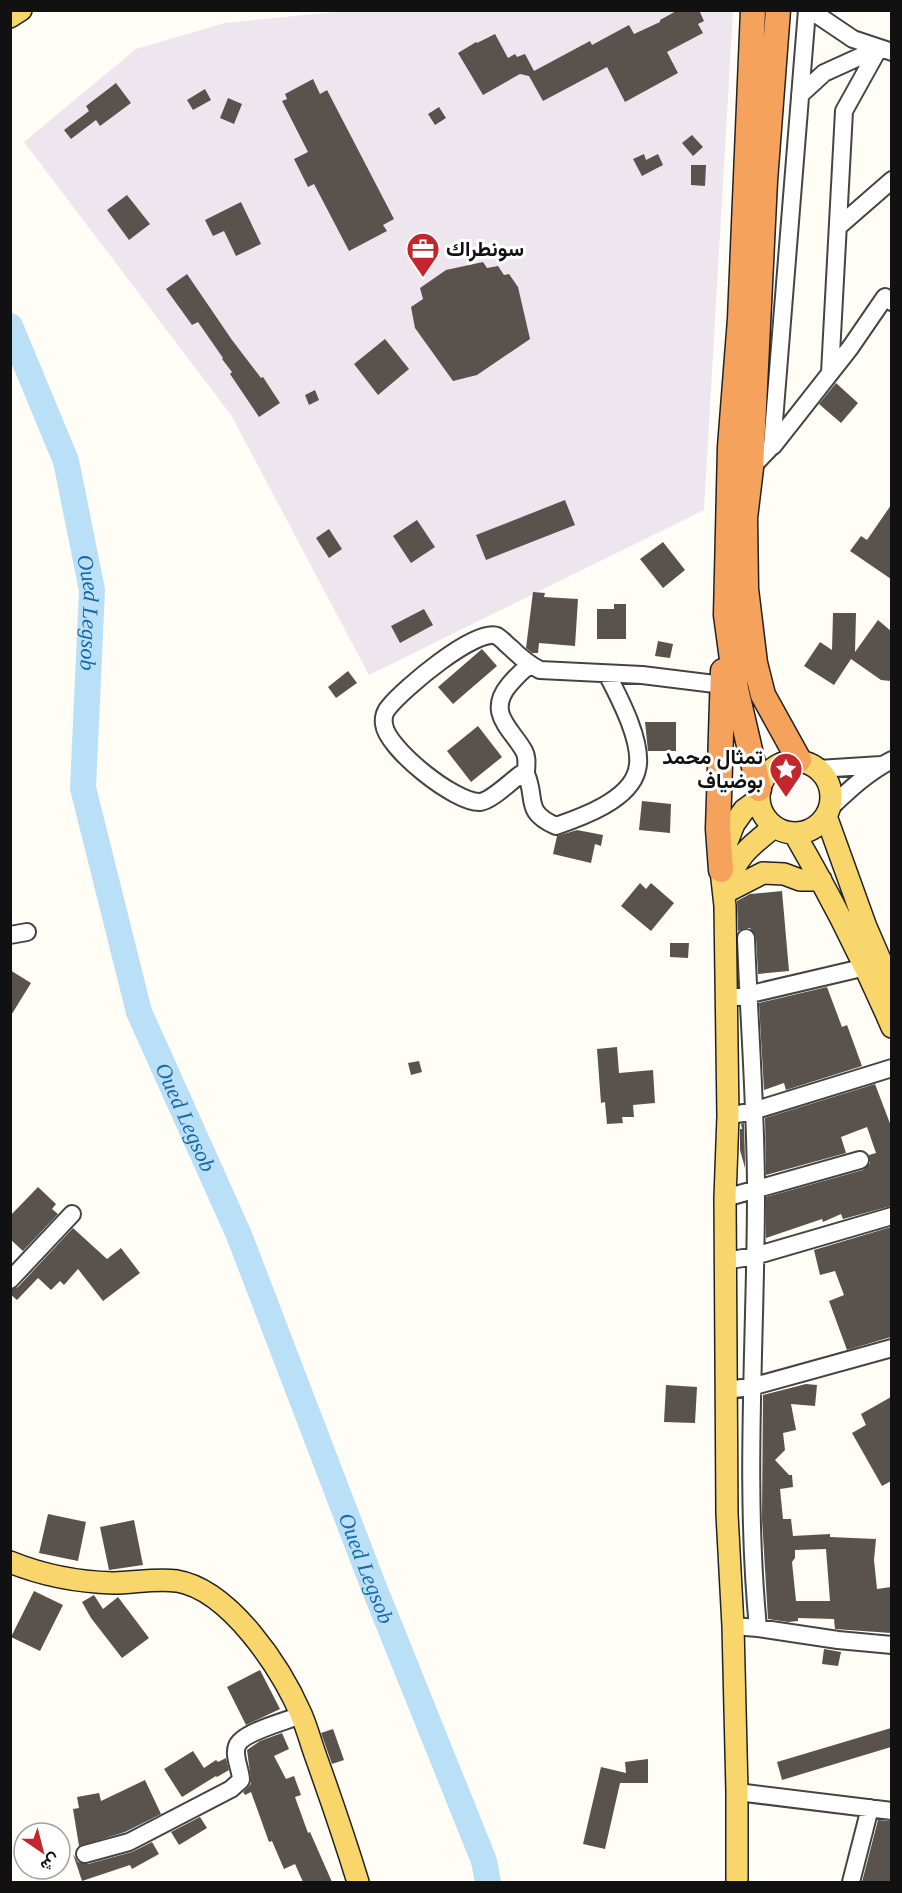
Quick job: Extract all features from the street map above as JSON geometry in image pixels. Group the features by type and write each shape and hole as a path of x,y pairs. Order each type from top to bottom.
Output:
{"highway":[{"path":"725,889 718,829 726,615 726,532 740,319 753,10"},
{"path":"777,10 765,181 751,468 746,518 746,589 754,663 762,695 809,764"},
{"path":"726,615 736,689 759,794"}],"main road":[{"path":"10,18 21,10"},
{"path":"725,889 734,866 750,847 784,830 812,829 828,812 832,797 826,777 809,764 778,764 763,779 759,794 761,810 784,830 821,880 866,967 891,1027"},
{"path":"737,1882 733,1626 727,1514 725,1198 728,1116 738,997 725,889 727,842 734,824 759,794"},
{"path":"828,812 844,869 891,987"},
{"path":"725,889 763,873 784,874 800,880 821,880"},
{"path":"10,1562 54,1575 84,1580 115,1583 149,1580 178,1581 211,1596 231,1611 272,1662 301,1715 332,1800 358,1882"}],"street":[{"path":"772,446 809,10 853,39 885,50"},
{"path":"800,95 824,73 885,50"},
{"path":"830,373 844,111 885,50"},
{"path":"838,227 891,180"},
{"path":"751,468 772,446 830,373 885,297 891,302"},
{"path":"776,399 804,406"},
{"path":"526,774 521,774 486,800 479,802 467,799 450,791 422,771 388,736 384,725 386,710 432,668 471,641 484,635 497,636 529,665 540,670 642,675 723,685"},
{"path":"529,665 508,686 500,700 501,720 524,750 532,804 543,820 556,826 605,806 630,784 637,770 638,753 626,714 607,674"},
{"path":"809,764 887,763"},
{"path":"828,812 847,792 887,763"},
{"path":"746,938 738,997 753,1111 756,1190 751,1387 758,1628"},
{"path":"738,997 866,967"},
{"path":"728,1116 753,1111 891,1068"},
{"path":"725,1198 860,1160"},
{"path":"10,1280 72,1214"},
{"path":"725,1262 755,1256 891,1216"},
{"path":"725,1390 751,1387 891,1348"},
{"path":"727,1514 753,1515"},
{"path":"733,1626 891,1645"},
{"path":"85,1854 129,1842 231,1789 241,1780 236,1752 240,1742 251,1734 301,1715"},
{"path":"737,1792 891,1810"},
{"path":"851,1882 870,1808"}],"shaded area":[{"name":"سونطراك","path":"355,10 733,11 704,510 369,675 231,415 24,142 136,49 225,23"}],"building":[{"path":"678,10 699,10 704,21 698,24 703,33 667,52 678,73 625,102 607,67 543,101 529,76 520,74 483,95 458,53 495,34 508,58 515,54 517,57 525,54 534,71 590,41 592,45 629,25 634,34 660,22"},
{"path":"313,79 320,94 327,90 394,219 383,225 387,231 349,251 314,184 308,187 294,159 308,152 282,101 287,99 285,94"},
{"path":"116,83 131,103 100,126 96,120 71,139 64,130 89,111 86,106"},
{"path":"205,89 211,100 193,110 187,100"},
{"path":"228,98 242,104 234,124 220,118"},
{"path":"439,107 446,118 435,125 428,114"},
{"path":"692,135 703,147 693,156 682,143"},
{"path":"644,154 646,160 658,154 663,165 642,176 633,159"},
{"path":"691,165 706,165 705,186 691,185"},
{"path":"127,195 150,224 129,240 107,210"},
{"path":"241,202 261,244 236,256 224,231 213,236 205,220"},
{"path":"483,262 487,268 498,266 504,275 509,274 518,287 530,339 477,375 453,381 415,328 411,307 423,299 420,288 446,270"},
{"path":"187,274 232,340 261,378 263,377 280,403 259,417 198,322 192,325 166,289"},
{"path":"385,339 409,369 378,395 354,364"},
{"path":"836,383 858,403 841,423 819,404"},
{"path":"315,390 319,400 309,405 305,395"},
{"path":"565,500 575,525 486,560 476,535"},
{"path":"891,505 891,579 850,551 861,536 867,540"},
{"path":"417,520 435,547 411,563 393,536"},
{"path":"329,529 342,549 329,558 316,538"},
{"path":"663,542 685,570 663,588 640,559"},
{"path":"533,592 545,593 544,597 578,599 575,646 539,643 538,653 532,653 526,648"},
{"path":"614,604 626,604 626,639 597,639 597,609 614,609"},
{"path":"424,609 433,625 400,643 391,626"},
{"path":"833,613 856,613 855,652 878,620 891,631 891,681 881,680 851,659 834,685 804,666 820,642 832,650"},
{"path":"658,641 673,644 670,658 655,656"},
{"path":"482,649 497,666 453,704 438,687"},
{"path":"348,671 357,683 336,698 328,687"},
{"path":"645,722 676,722 676,751 648,751"},
{"path":"478,726 502,757 471,782 447,751"},
{"path":"642,801 671,804 670,833 639,830"},
{"path":"577,830 603,835 601,846 595,844 591,863 553,854 557,836"},
{"path":"640,883 646,889 651,883 674,903 651,931 621,906"},
{"path":"782,891 789,971 758,974 756,937 750,928 738,931 737,901 750,894"},
{"path":"670,943 689,943 688,958 670,957"},
{"path":"10,970 31,983 10,1017"},
{"path":"827,987 842,1027 847,1025 862,1066 786,1090 784,1083 764,1090 759,1003"},
{"path":"617,1047 619,1073 653,1070 655,1103 633,1105 634,1117 622,1117 623,1123 607,1124 605,1102 601,1103 597,1049"},
{"path":"419,1061 422,1072 411,1075 408,1063"},
{"path":"875,1084 891,1126 891,1206 843,1219 841,1214 823,1222 822,1219 766,1238 766,1197 863,1170 870,1163 869,1155 876,1153 867,1127 841,1137 846,1153 766,1175 765,1118"},
{"path":"744,1123 745,1168 740,1150 740,1129 742,1129 741,1124"},
{"path":"38,1187 56,1204 52,1209 58,1214 23,1251 10,1239 10,1216"},
{"path":"891,1227 891,1337 847,1350 829,1301 844,1295 835,1271 820,1275 814,1250"},
{"path":"73,1228 107,1259 121,1248 140,1273 103,1301 78,1269 64,1285 60,1281 51,1290 38,1278 17,1300 10,1294 10,1290 18,1287"},
{"path":"806,1384 817,1385 815,1406 791,1404 796,1430 783,1433 785,1450 775,1460 789,1475 792,1475 793,1487 780,1489 783,1519 791,1519 793,1536 830,1534 830,1537 876,1539 874,1560 877,1589 891,1587 891,1633 835,1629 834,1619 798,1618 798,1621 788,1622 768,1619 762,1519 763,1395","holes":["826,1549 830,1601 796,1601 792,1562 795,1558 795,1550"]},
{"path":"666,1385 697,1387 695,1423 664,1422"},
{"path":"891,1397 891,1481 882,1486 852,1433 866,1425 861,1414"},
{"path":"48,1514 86,1522 78,1561 39,1553"},
{"path":"134,1520 143,1565 109,1570 100,1527"},
{"path":"34,1591 63,1605 40,1651 11,1637"},
{"path":"94,1595 103,1609 118,1597 149,1638 122,1658 91,1618 82,1602"},
{"path":"824,1649 841,1652 838,1666 822,1664"},
{"path":"260,1670 280,1709 246,1725 227,1687"},
{"path":"891,1728 891,1747 782,1780 777,1762"},
{"path":"333,1729 344,1760 332,1764 321,1733"},
{"path":"282,1733 289,1749 274,1756 286,1779 294,1776 301,1795 295,1797 308,1833 310,1832 332,1882 303,1882 295,1864 284,1869 272,1841 269,1842 251,1792 245,1795 243,1792 251,1784 247,1750 260,1741"},
{"path":"193,1751 204,1768 216,1760 218,1762 226,1758 229,1770 182,1797 164,1769"},
{"path":"648,1759 648,1783 620,1783 605,1849 583,1844 601,1767 626,1773 625,1762"},
{"path":"145,1780 161,1814 125,1832 79,1846 73,1809 79,1808 77,1797 99,1793 101,1801"},
{"path":"200,1817 207,1828 179,1845 171,1832"},
{"path":"878,1820 891,1821 891,1882 862,1882"},
{"path":"152,1842 159,1854 132,1869 130,1865 82,1881 73,1854 78,1862 88,1864 132,1852"}],"waterway":[{"name":"Oued Legsob","path":"10,326 66,461 92,590 83,788 139,1012 239,1235 373,1585 484,1861 488,1882"}],"place":[{"name":"سونطراك","path":"423,278"},
{"name":"تمثال محمد بوضياف","path":"786,798"}]}
